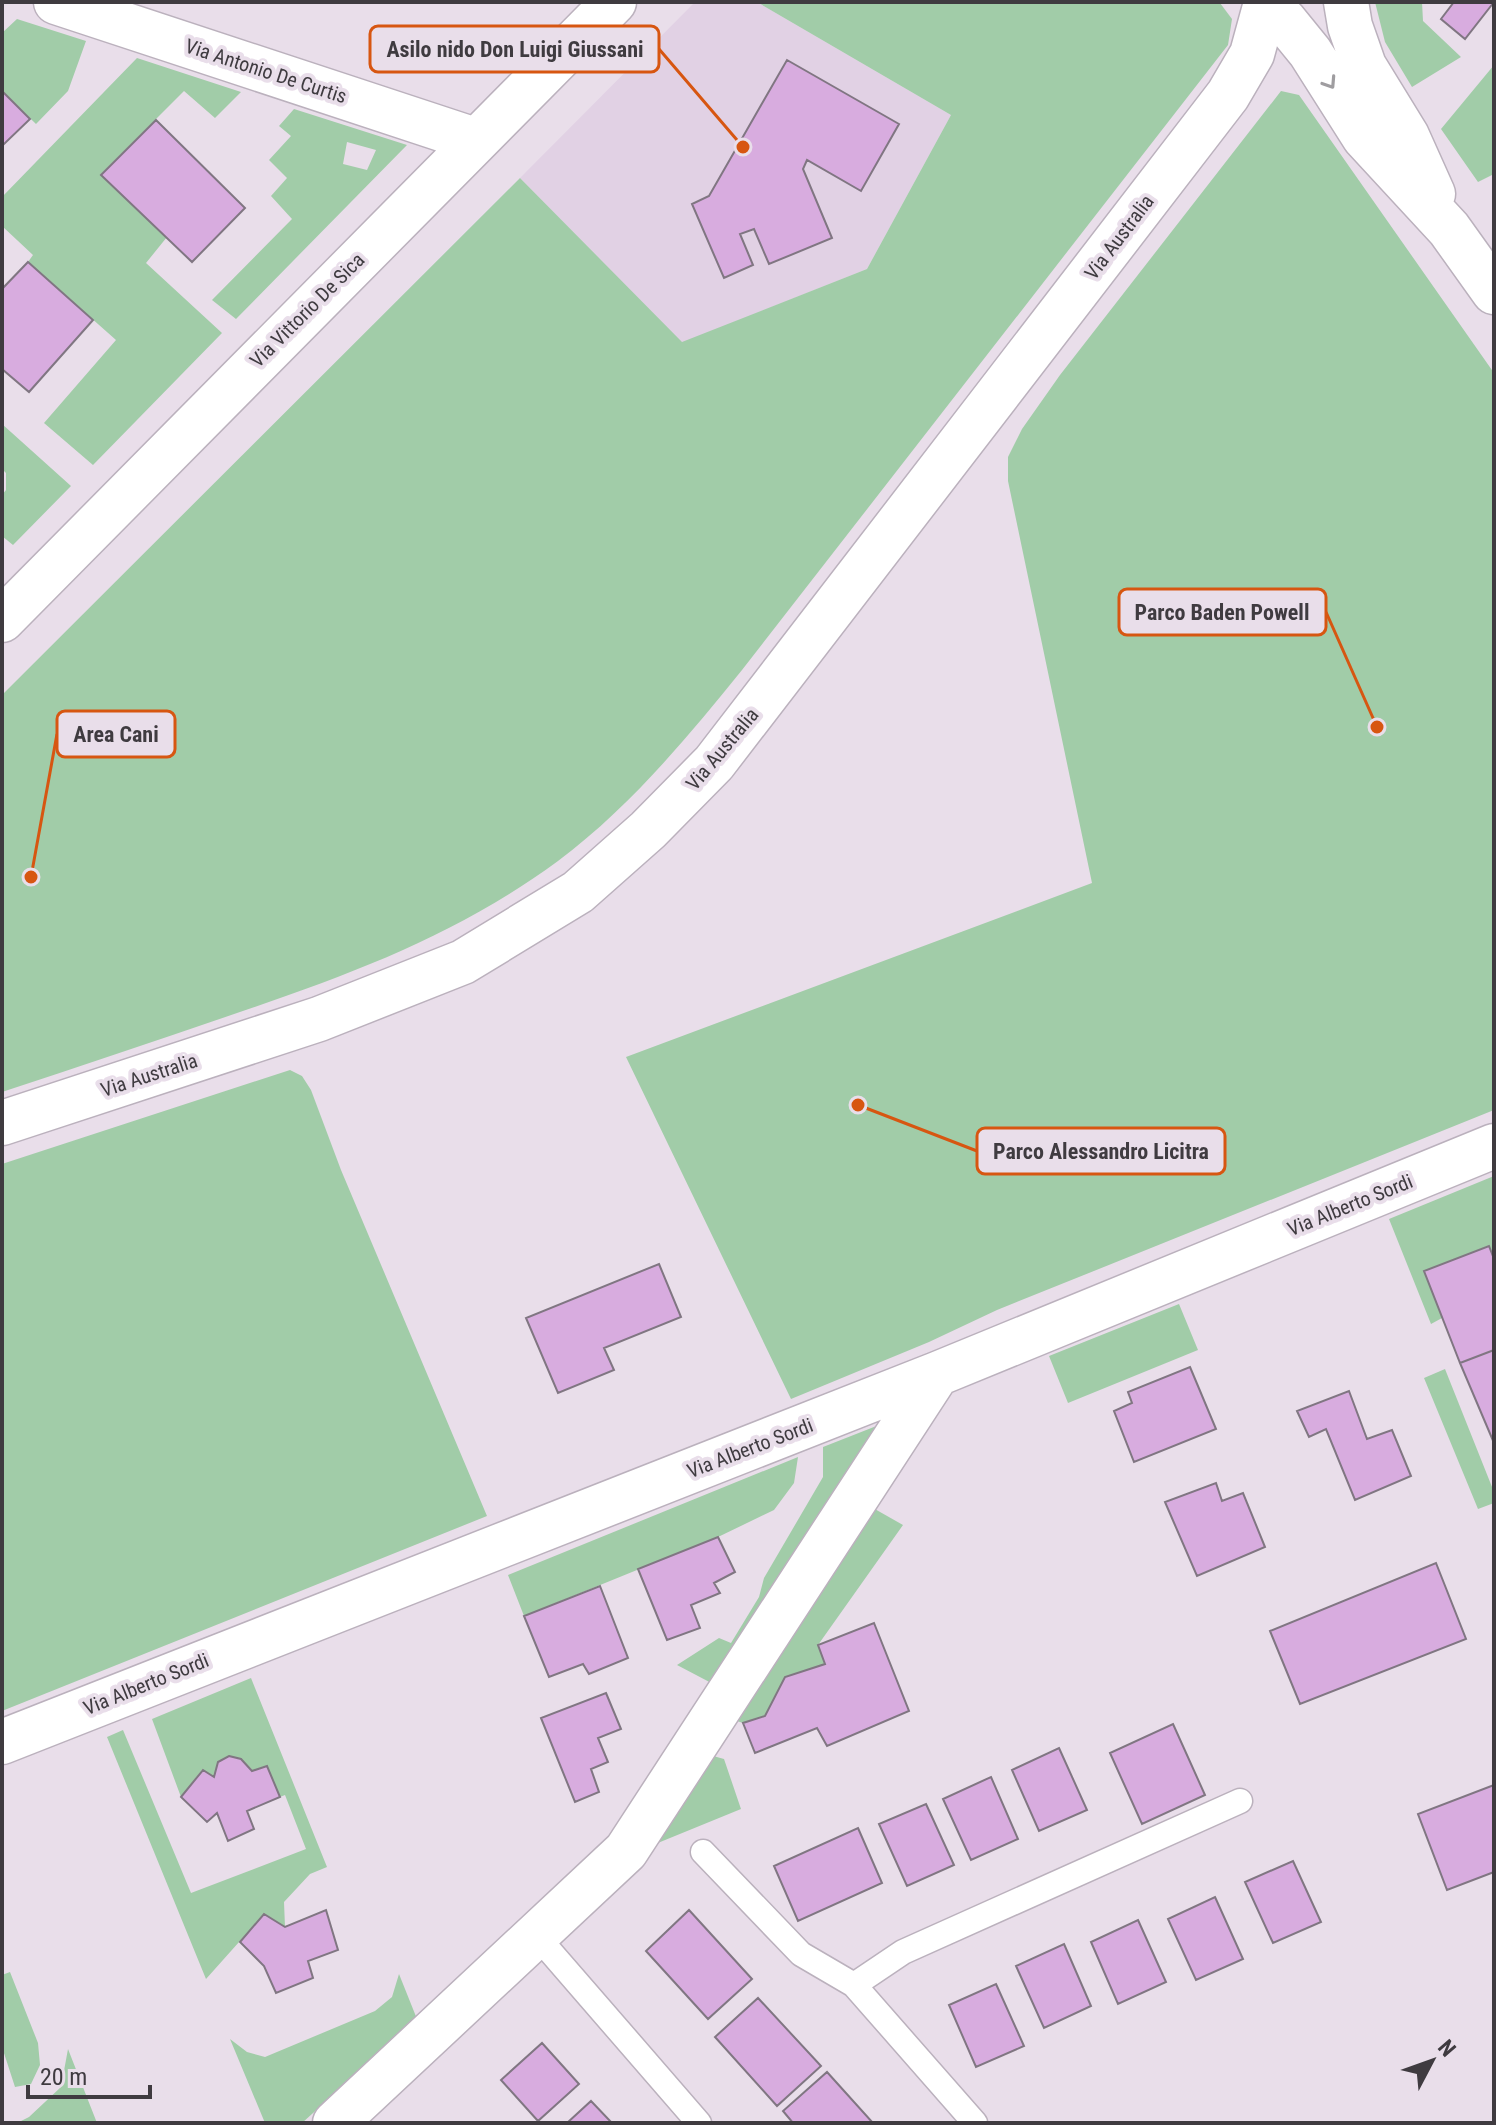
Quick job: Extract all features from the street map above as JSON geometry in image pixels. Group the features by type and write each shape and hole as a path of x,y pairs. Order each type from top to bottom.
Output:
{"street":[{"name":"Via Antonio De Curtis","path":"56,2 475,140"},
{"name":"Via Vittorio De Sica","path":"2,620 614,2"},
{"name":"Via Australia","path":"2,1123 319,1019 463,962 578,892 648,830 714,763 1228,95 1252,54 1301,13"},
{"path":"1301,13 1350,26 1364,66 1407,136 1449,229"},
{"path":"1301,13 1364,137 1449,229 1494,292"},
{"name":"Via Alberto Sordi","path":"2,1742 937,1374 1494,1146"},
{"path":"335,2123 626,1851 937,1374"}],"lane":[{"path":"854,1985 903,1952 1240,1801"},
{"path":"703,1852 801,1954 854,1985 975,2123"},
{"path":"536,1935 699,2123"}],"shaded area":[{"path":"695,2 757,2 951,115 867,269 682,343 520,178"}],"green space":[{"path":"757,2 1216,2 1232,19 1228,45 742,670 656,771 584,840 520,887 404,950 280,998 2,1092 2,695 520,178 682,342 867,269 951,115"},
{"path":"1375,2 1422,2 1423,21 1461,57 1412,87 1385,42"},
{"path":"17,19 86,41 68,91 36,124 2,91 2,33"},
{"path":"137,58 241,92 215,118 184,91 101,174 167,237 146,263 222,333 93,465 44,423 116,340 28,262 33,255 2,226 2,197"},
{"path":"1494,65 1494,174 1478,182 1441,129"},
{"path":"1281,91 1299,95 1494,373 1494,1110 997,1310 929,1342 791,1399 626,1057 1092,883 1008,481 1008,457 1022,429 1060,375"},
{"path":"294,109 407,145 236,319 212,300 292,219 271,196 287,178 269,160 291,136 279,126","holes":["347,142 376,150 367,170 343,164"]},
{"path":"2,424 71,486 13,545 2,536 2,495 6,490 6,473 2,469"},
{"path":"290,1070 302,1076 311,1090 341,1170 487,1516 2,1711 2,1164"},
{"path":"1494,1176 1494,1259 1488,1246 1424,1271 1442,1318 1431,1324 1389,1219"},
{"path":"1179,1304 1198,1350 1068,1403 1049,1356"},
{"path":"1445,1369 1494,1492 1494,1503 1478,1509 1424,1378"},
{"path":"879,1425 717,1686 677,1665 719,1638 731,1643 759,1597 764,1578 823,1477 823,1447"},
{"path":"798,1457 794,1483 774,1510 718,1537 524,1616 508,1575"},
{"path":"873,1508 903,1525 818,1645 825,1664 785,1677 765,1716 743,1723 728,1718"},
{"path":"251,1678 327,1867 310,1874 284,1902 285,1927 264,1914 206,1979 107,1737 123,1730 191,1893 306,1849 285,1795 280,1797 241,1759 229,1757 218,1762 214,1777 202,1770 181,1797 152,1719"},
{"path":"706,1754 724,1759 741,1809 648,1847"},
{"path":"10,1972 38,2043 40,2065 31,2084 15,2087 2,2047 2,1975"},
{"path":"399,1974 417,2019 302,2123 265,2123 230,2039 247,2052 265,2057 375,2011 392,1997"},
{"path":"68,2049 97,2123 17,2123 29,2117 61,2087"}],"building":[{"path":"1454,2 1494,2 1465,39 1441,19"},
{"path":"787,60 899,124 861,191 807,160 803,169 832,238 769,264 754,229 740,234 753,265 724,278 692,204 709,196"},
{"path":"2,91 30,119 2,146"},
{"path":"156,120 245,208 192,262 101,175"},
{"path":"28,262 93,320 29,392 2,369 2,289"},
{"path":"1489,1246 1494,1259 1494,1350 1460,1363 1424,1271"},
{"path":"659,1264 681,1317 604,1348 614,1370 558,1393 526,1318"},
{"path":"1494,1350 1494,1443 1460,1363"},
{"path":"1190,1367 1216,1429 1134,1462 1114,1411 1132,1403 1128,1392"},
{"path":"1349,1391 1367,1439 1392,1430 1411,1476 1355,1500 1326,1429 1309,1437 1297,1411"},
{"path":"1216,1483 1222,1501 1243,1493 1265,1547 1197,1576 1165,1502"},
{"path":"718,1537 735,1572 714,1583 720,1593 691,1605 700,1628 667,1640 638,1569"},
{"path":"1436,1563 1466,1639 1300,1704 1270,1631"},
{"path":"600,1586 628,1658 589,1674 583,1664 549,1677 524,1616"},
{"path":"874,1623 909,1711 827,1746 817,1728 755,1753 743,1723 765,1716 785,1677 825,1664 818,1645"},
{"path":"606,1693 621,1729 598,1738 608,1762 591,1769 599,1792 575,1802 541,1718"},
{"path":"1173,1724 1205,1795 1142,1824 1110,1753"},
{"path":"1059,1748 1087,1810 1039,1831 1012,1770"},
{"path":"229,1756 241,1759 252,1771 267,1766 280,1797 247,1811 254,1829 228,1841 217,1813 207,1822 181,1797 203,1770 214,1777 218,1762"},
{"path":"991,1777 1018,1839 971,1860 943,1799"},
{"path":"1494,1785 1494,1872 1447,1890 1418,1814"},
{"path":"926,1804 954,1865 907,1886 879,1824"},
{"path":"858,1828 882,1883 798,1921 774,1866"},
{"path":"1293,1861 1321,1922 1273,1943 1245,1882"},
{"path":"1215,1897 1243,1959 1196,1980 1168,1919"},
{"path":"326,1910 338,1950 308,1961 313,1978 276,1993 264,1966 240,1942 264,1914 285,1927"},
{"path":"689,1910 752,1979 708,2019 646,1951"},
{"path":"1138,1920 1166,1982 1118,2004 1091,1942"},
{"path":"1064,1944 1091,2006 1044,2028 1016,1966"},
{"path":"996,1984 1024,2046 976,2067 949,2005"},
{"path":"758,1998 821,2066 777,2106 715,2037"},
{"path":"542,2043 579,2084 538,2121 501,2080"},
{"path":"827,2072 873,2123 793,2123 783,2111"},
{"path":"591,2101 612,2123 567,2123"}],"place":[{"name":"Asilo nido Don Luigi Giussani","path":"743,147"},
{"name":"Parco Baden Powell","path":"1377,727"},
{"name":"Area Cani","path":"31,877"},
{"name":"Parco Alessandro Licitra","path":"858,1105"}]}
